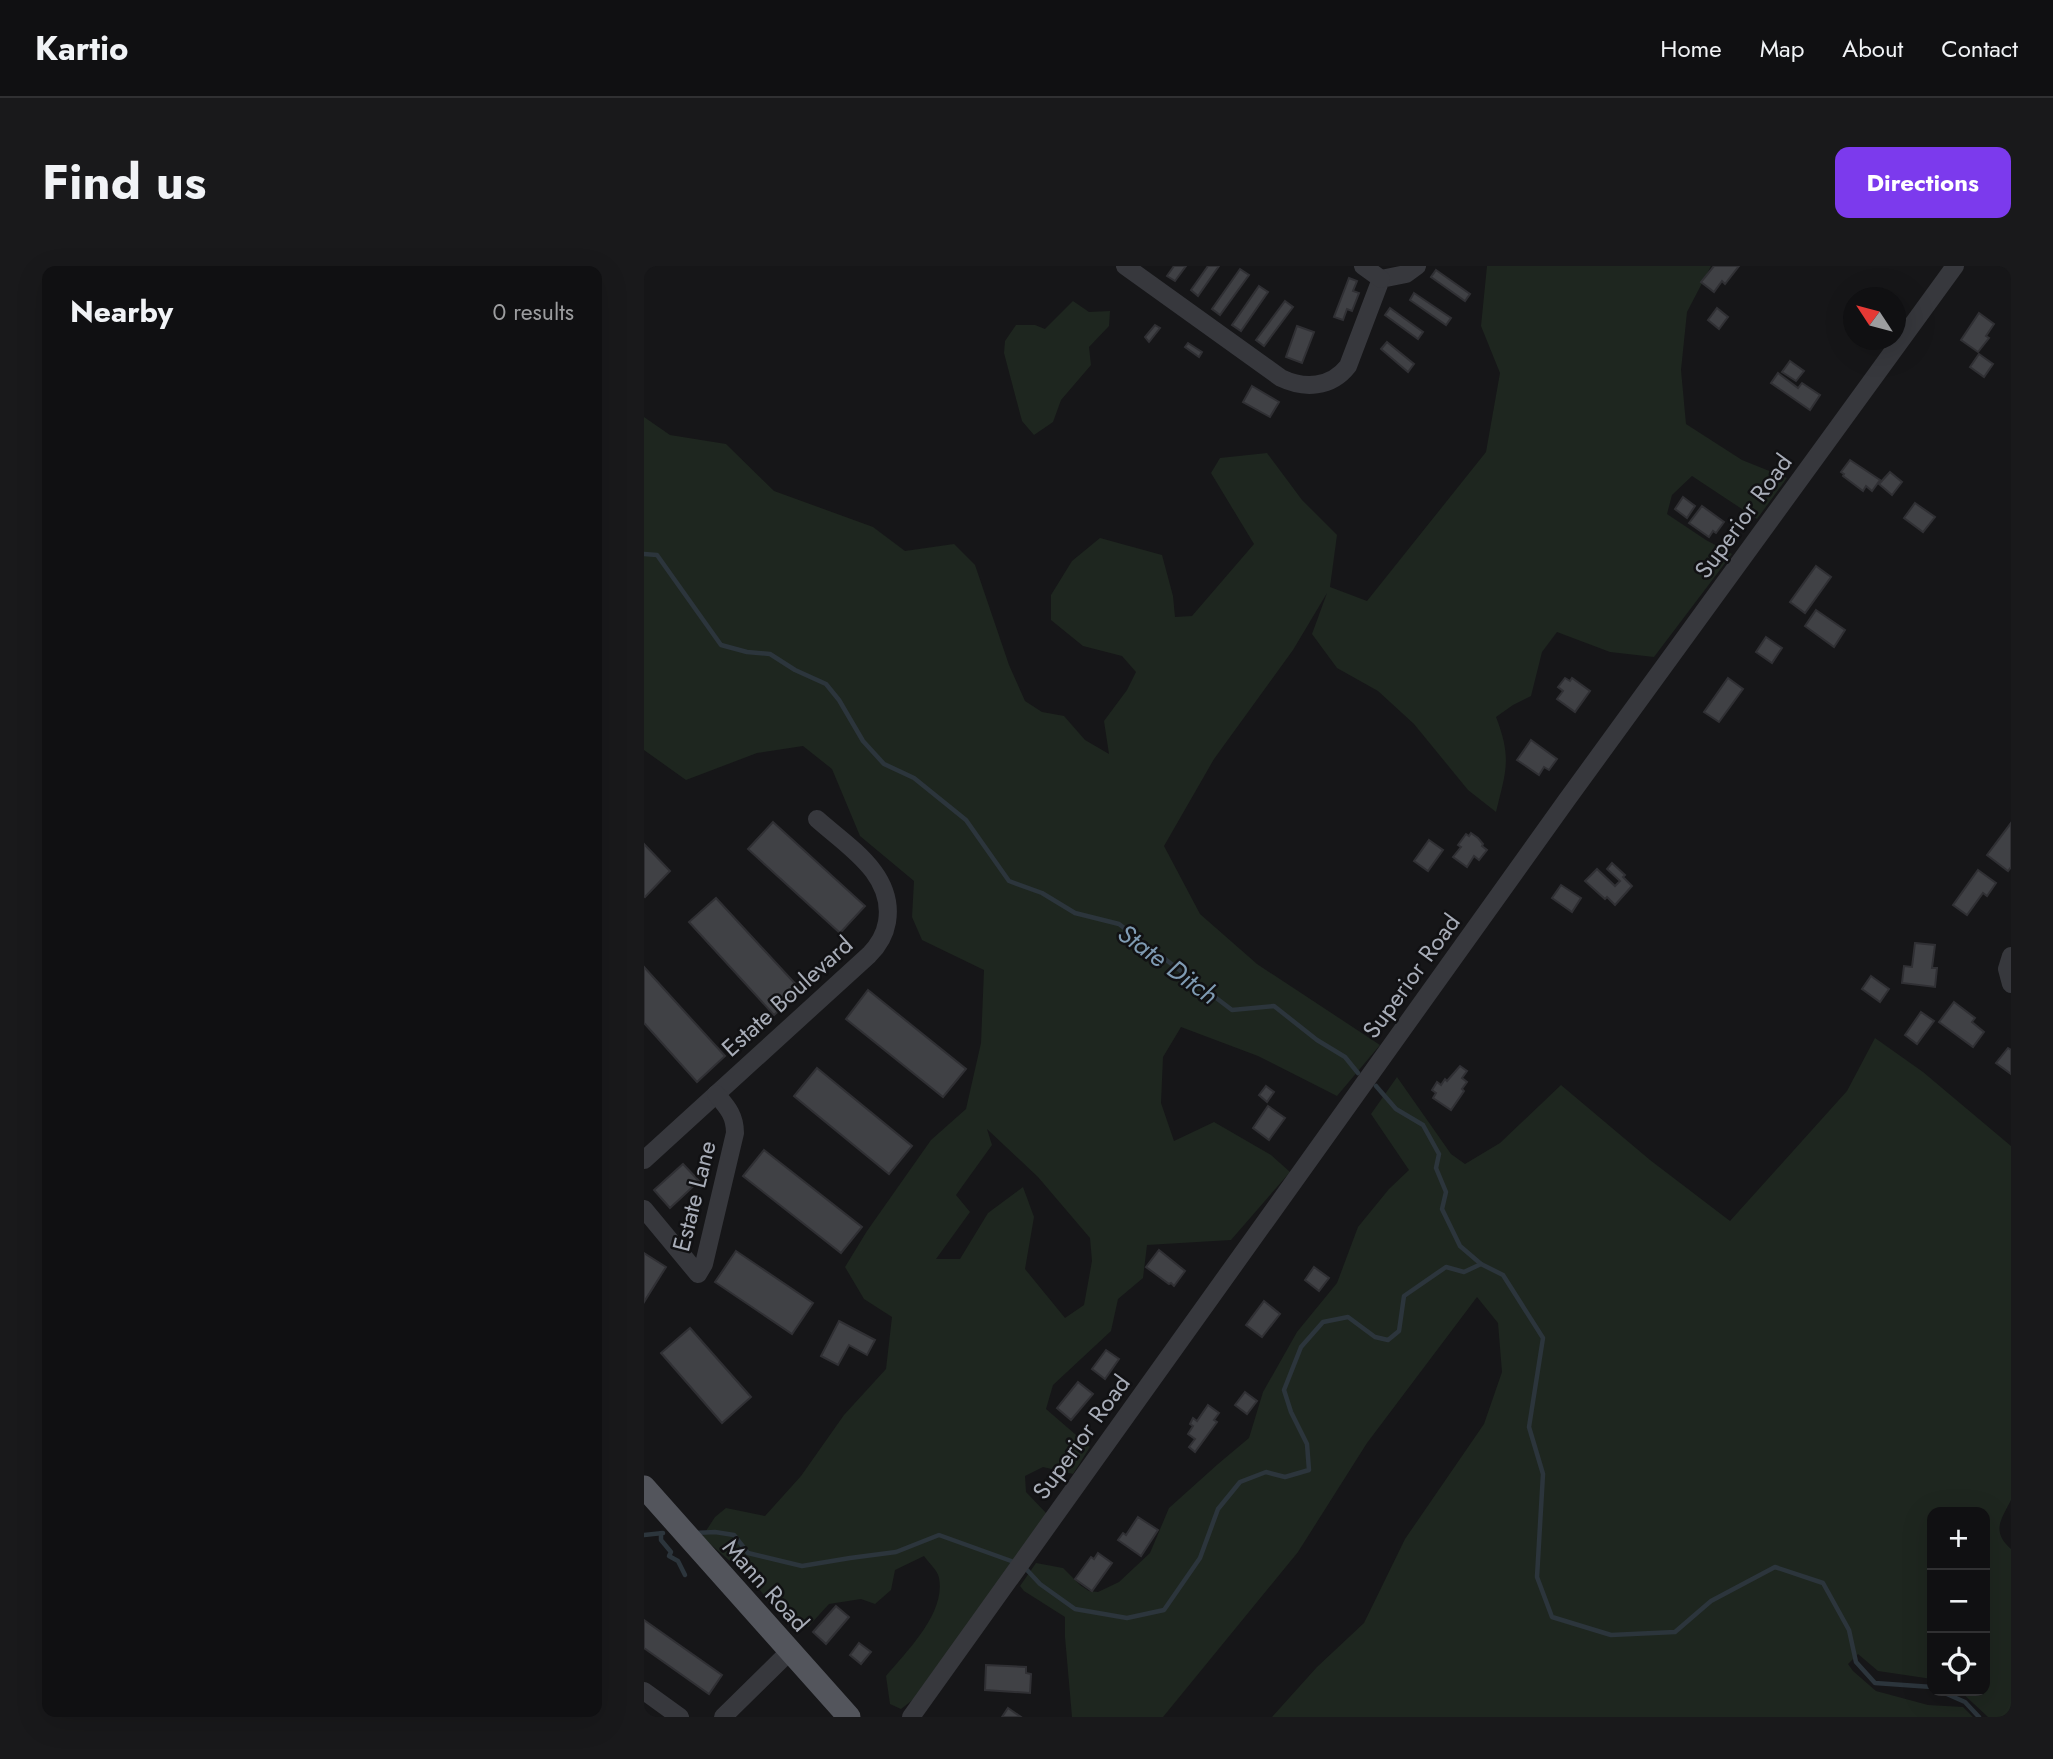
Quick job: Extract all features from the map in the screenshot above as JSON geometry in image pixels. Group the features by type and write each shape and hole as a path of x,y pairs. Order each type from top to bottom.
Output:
{"main road":[{"name":"Mann Road","path":"644,1487 849,1717"}],"street":[{"path":"1125,266 1281,378 1302,385 1327,382 1341,374 1348,366 1381,279"},
{"path":"1363,266 1381,279 1406,274 1417,266"},
{"name":"Superior Road","path":"911,1717 1558,813 1955,266"},
{"name":"Estate Boulevard","path":"644,1160 869,955 884,933 888,907 882,882 870,867 817,819"},
{"path":"2009,980 2007,966 2011,956"},
{"name":"Estate Lane","path":"644,1209 698,1274 704,1264 735,1133 732,1112 716,1094"},
{"path":"723,1717 790,1651"},
{"path":"644,1691 680,1717"}],"shaded area":[{"path":"1487,266 1711,266 1687,312 1681,370 1686,424 1742,460 1787,478 1757,519 1692,476 1672,495 1667,514 1732,554 1654,657 1610,652 1557,632 1542,652 1531,696 1496,717 1504,743 1506,765 1496,812 1468,790 1414,724 1378,691 1337,668 1312,634 1327,593 1293,650 1214,759 1164,846 1200,914 1257,964 1380,1045 1337,1096 1258,1056 1181,1027 1163,1057 1161,1103 1174,1141 1214,1122 1271,1155 1290,1172 1231,1240 1147,1245 1143,1278 1118,1299 1111,1331 1053,1385 1046,1409 1090,1447 1073,1474 1043,1467 1025,1476 1026,1492 1047,1514 919,1695 901,1709 890,1704 886,1676 923,1631 937,1605 940,1591 938,1575 924,1556 895,1570 891,1590 875,1604 861,1599 829,1604 808,1627 776,1611 753,1581 702,1537 715,1517 726,1508 765,1516 801,1476 844,1415 886,1369 892,1317 864,1299 845,1267 931,1140 966,1109 981,1043 984,970 922,940 912,917 914,881 860,836 832,769 803,746 757,753 686,780 644,750 644,417 670,435 726,444 774,491 873,527 905,551 954,544 975,565 1009,665 1025,701 1042,712 1064,716 1085,740 1109,754 1104,721 1127,690 1136,672 1122,656 1083,646 1051,620 1051,595 1072,561 1100,538 1162,555 1173,596 1175,617 1192,616 1254,544 1211,473 1220,458 1267,453 1302,500 1337,535 1330,587 1367,601 1486,452 1500,373 1481,326","holes":["987,1129 1038,1177 1090,1238 1092,1261 1084,1305 1065,1318 1025,1269 1034,1217 1023,1187 988,1213 960,1259 936,1259 970,1212 956,1195 992,1145"]},
{"path":"1073,301 1089,312 1110,311 1109,326 1089,347 1091,365 1061,400 1053,422 1034,435 1022,421 1004,353 1005,341 1016,325 1035,325 1045,329"},
{"path":"1875,1038 1923,1072 2011,1146 2011,1500 2001,1520 2000,1531 2001,1537 2011,1549 2011,1717 1988,1717 1965,1696 1990,1696 1990,1507 1927,1507 1927,1678 1878,1671 1858,1654 1848,1664 1876,1691 1928,1705 1963,1707 1973,1717 1272,1717 1317,1667 1364,1623 1405,1539 1484,1424 1502,1372 1498,1323 1477,1297 1367,1443 1298,1552 1163,1717 1072,1717 1065,1617 1020,1586 1036,1563 1063,1568 1089,1591 1098,1592 1119,1582 1150,1553 1169,1508 1249,1438 1263,1392 1297,1332 1337,1283 1358,1227 1389,1189 1409,1170 1371,1114 1397,1077 1451,1154 1465,1164 1500,1143 1561,1085 1650,1160 1730,1221 1847,1091"}],"building":[{"path":"1174,266 1186,266 1175,281 1167,276"},
{"path":"1208,266 1219,266 1198,296 1191,290"},
{"path":"1714,266 1739,266 1725,284 1722,281 1714,292 1701,282"},
{"path":"1240,269 1249,275 1220,315 1212,309"},
{"path":"1436,270 1470,294 1465,301 1431,277"},
{"path":"1349,278 1357,281 1353,291 1359,293 1352,311 1347,309 1343,320 1334,317"},
{"path":"1259,286 1268,292 1241,331 1232,325"},
{"path":"1414,293 1451,318 1446,325 1410,300"},
{"path":"1285,301 1293,307 1264,346 1256,340"},
{"path":"1390,308 1423,332 1418,339 1385,315"},
{"path":"1717,308 1728,317 1719,329 1708,320"},
{"path":"1979,313 1994,324 1986,336 1989,338 1978,352 1961,340"},
{"path":"1155,325 1160,328 1149,342 1145,337"},
{"path":"1297,326 1314,332 1302,363 1286,357"},
{"path":"1387,342 1414,364 1408,372 1381,349"},
{"path":"1188,343 1202,352 1199,357 1185,347"},
{"path":"1979,354 1993,364 1984,377 1970,367"},
{"path":"1790,361 1804,371 1796,381 1782,372"},
{"path":"1778,373 1798,388 1802,383 1820,395 1810,410 1771,383"},
{"path":"1252,386 1279,402 1270,417 1243,402"},
{"path":"1850,460 1880,480 1872,491 1866,486 1863,491 1843,476 1841,472"},
{"path":"1890,472 1902,482 1892,495 1879,484"},
{"path":"1683,497 1695,506 1687,518 1675,509"},
{"path":"1915,503 1935,517 1923,532 1904,518"},
{"path":"1702,506 1724,522 1716,533 1713,531 1709,537 1689,523"},
{"path":"1816,566 1831,577 1805,613 1790,602"},
{"path":"1816,610 1845,630 1834,647 1805,626"},
{"path":"1766,637 1782,648 1772,663 1756,652"},
{"path":"1565,678 1570,681 1572,678 1590,691 1575,712 1557,699 1563,691 1558,687"},
{"path":"1728,678 1743,689 1719,722 1704,712"},
{"path":"1531,740 1557,759 1549,770 1544,767 1539,775 1517,760"},
{"path":"773,822 865,906 840,933 748,849"},
{"path":"2011,823 2011,867 2008,871 1987,855"},
{"path":"1471,833 1487,850 1479,860 1474,856 1467,867 1453,857 1466,834 1469,836"},
{"path":"1429,840 1443,850 1428,871 1414,861"},
{"path":"644,844 670,871 645,897 644,896"},
{"path":"1612,863 1632,886 1615,905 1585,881 1597,869 1615,886 1620,881 1607,869"},
{"path":"1978,870 1996,883 1987,896 1983,893 1967,915 1953,905"},
{"path":"1561,885 1581,898 1572,912 1552,898"},
{"path":"716,898 801,990 774,1015 689,922"},
{"path":"1915,943 1935,945 1932,968 1937,968 1935,987 1902,983 1904,966 1912,967"},
{"path":"644,967 725,1056 697,1082 644,1023"},
{"path":"1871,976 1889,989 1880,1002 1862,989"},
{"path":"868,990 966,1069 943,1097 846,1019"},
{"path":"1954,1002 1975,1018 1972,1022 1984,1032 1973,1047 1939,1022"},
{"path":"1921,1012 1934,1021 1917,1044 1905,1035"},
{"path":"2008,1048 2011,1050 2011,1074 1996,1063"},
{"path":"1460,1066 1467,1071 1462,1078 1467,1082 1451,1110 1433,1098 1436,1093 1432,1090 1437,1082 1441,1085 1445,1079 1447,1081"},
{"path":"817,1068 912,1146 889,1174 794,1096"},
{"path":"1266,1086 1274,1092 1267,1102 1259,1095"},
{"path":"1268,1106 1285,1118 1269,1140 1253,1128"},
{"path":"764,1150 862,1227 841,1253 743,1176"},
{"path":"683,1164 699,1181 670,1208 654,1190"},
{"path":"1159,1250 1185,1271 1174,1286 1146,1267"},
{"path":"736,1251 813,1303 792,1334 715,1282"},
{"path":"644,1253 666,1267 644,1302"},
{"path":"1314,1267 1329,1278 1319,1291 1305,1280"},
{"path":"1264,1301 1280,1314 1262,1337 1246,1325"},
{"path":"839,1321 875,1340 867,1355 849,1345 838,1365 821,1356"},
{"path":"690,1328 751,1397 722,1423 661,1353"},
{"path":"1106,1350 1119,1359 1105,1379 1092,1369"},
{"path":"1078,1382 1093,1394 1071,1420 1057,1408"},
{"path":"1245,1392 1257,1401 1247,1414 1235,1405"},
{"path":"1208,1405 1219,1413 1214,1420 1217,1422 1195,1452 1189,1447 1195,1439 1188,1434 1193,1426 1190,1424 1193,1418 1197,1421"},
{"path":"1138,1517 1158,1530 1141,1556 1118,1540 1123,1533 1126,1535"},
{"path":"1098,1553 1112,1563 1092,1591 1075,1579 1091,1557 1094,1559"},
{"path":"836,1606 849,1617 826,1644 813,1632"},
{"path":"644,1620 722,1675 709,1694 644,1648"},
{"path":"859,1643 871,1652 861,1664 850,1655"},
{"path":"986,1665 1026,1667 1026,1673 1031,1674 1030,1693 985,1690"},
{"path":"1008,1708 1021,1717 1002,1717"}],"waterway":[{"name":"State Ditch","path":"644,554 657,555 721,645 747,652 770,654 795,670 826,684 839,700 863,741 884,764 914,778 966,820 1009,881 1042,893 1075,913 1119,924 1232,1010 1274,1006 1317,1040 1345,1057 1358,1073"},
{"name":"State Ditch","path":"1376,1086 1396,1109 1423,1125 1439,1154 1436,1168 1446,1192 1442,1209 1460,1246 1481,1264 1503,1275 1543,1338 1529,1427 1543,1474 1537,1577 1552,1617 1611,1635 1675,1632 1711,1601 1775,1567 1823,1583 1849,1630 1856,1662 1875,1683 1927,1687"},
{"path":"1027,1570 1040,1584 1075,1609 1127,1618 1164,1610 1200,1558 1218,1509 1240,1482 1266,1472 1285,1477 1309,1470 1307,1444 1291,1412 1284,1390 1301,1347 1323,1322 1348,1317 1375,1337 1388,1340 1399,1331 1404,1296 1446,1267 1464,1272 1481,1264"},
{"path":"661,1533 661,1540 671,1552 669,1556 678,1561 685,1575"},
{"path":"644,1535 663,1533"},
{"path":"695,1533 734,1535 748,1553 802,1566 896,1552 939,1535 1014,1562"},
{"name":"State Ditch","path":"1951,1696 1965,1702 1979,1717"}]}
